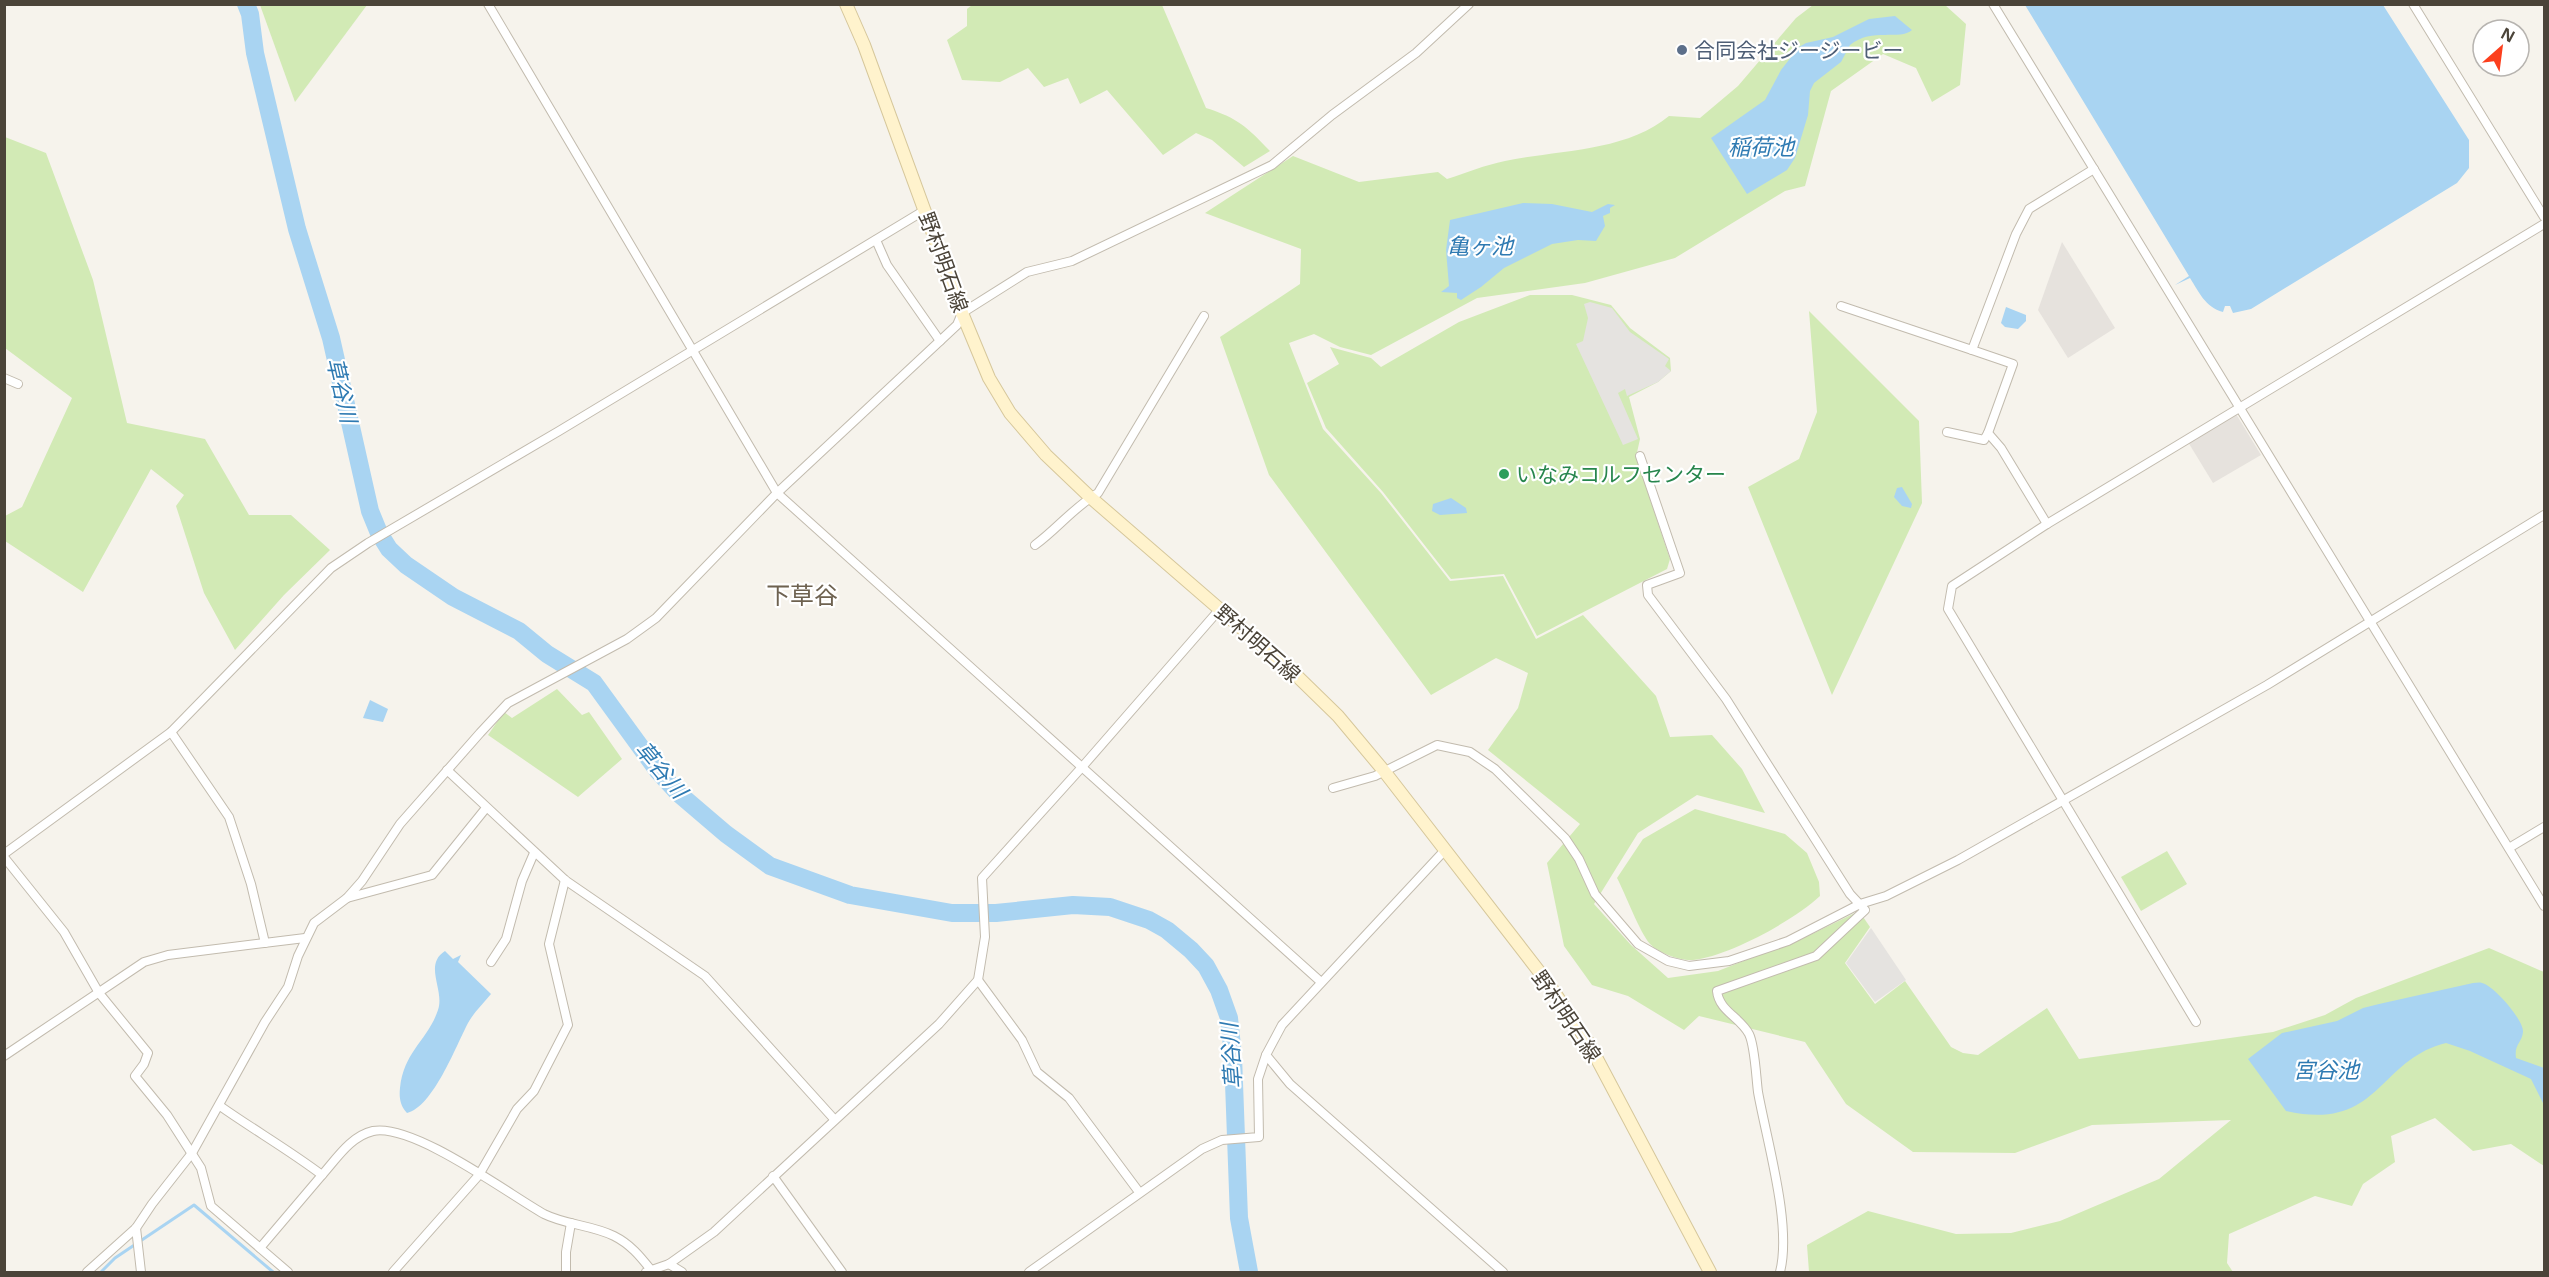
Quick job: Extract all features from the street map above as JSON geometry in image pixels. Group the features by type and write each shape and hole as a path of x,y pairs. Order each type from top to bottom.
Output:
{"main road":[{"name":"野村明石線","path":"846,4 864,45 962,313 989,378 1010,413 1046,455 1090,497 1298,677 1338,716 1384,771 1548,984 1588,1042 1710,1272"}],"street":[{"path":"488,4 777,493 1321,982"},
{"path":"87,1272 136,1228 192,1153 265,1022 288,987 305,938 314,922 347,898 362,881 400,824 508,703 555,675 627,639 656,618 777,493 957,325 962,313 1027,272 1072,261 1272,165 1339,110 1416,53 1469,4"},
{"path":"1993,4 2544,906"},
{"path":"2413,4 2544,217"},
{"path":"1972,350 2016,234 2029,209 2094,169"},
{"path":"288,1272 211,1206 201,1168 167,1115 135,1076 144,1064 148,1053 99,993 64,932 4,856 171,732 331,568 368,543 925,210"},
{"path":"2196,1022 1948,609 1952,586 2047,524 2544,224"},
{"path":"876,240 887,265 940,341"},
{"path":"1841,306 2013,364 1984,440 1947,432"},
{"path":"1035,545 1090,497 1098,493 1204,316"},
{"path":"4,378 18,384"},
{"path":"1988,432 2001,448 2047,524"},
{"path":"1640,456 1680,573 1647,585 1648,596 1726,699 1850,894 1865,910 1816,956 1717,991 1718,1002 1749,1034 1768,1150 1776,1179 1783,1242 1780,1272"},
{"path":"1333,788 1375,776 1437,745 1470,752 1495,768 1564,838 1579,859 1595,894 1638,944 1668,961 1689,966 1729,961 1788,941 1860,904 1886,896 1958,860 2267,685 2544,514"},
{"path":"260,1248 356,1138 374,1131 392,1131 419,1139 547,1215 615,1236 636,1251 648,1271 669,1264 714,1232 939,1024 978,980 985,937 982,878 1219,610"},
{"path":"171,732 228,817 251,884 265,943"},
{"path":"447,770 534,853 566,880 705,976 834,1119"},
{"path":"347,898 432,875 486,808"},
{"path":"2509,848 2544,827"},
{"path":"1029,1272 1202,1149 1222,1140 1259,1137 1258,1079 1266,1055 1282,1025 1445,850"},
{"path":"491,962 506,939 522,881 534,853"},
{"path":"393,1272 479,1175 517,1109 534,1091 568,1025 549,944 566,880"},
{"path":"4,1056 144,962 168,955 305,938"},
{"path":"978,980 1022,1040 1037,1072 1069,1098 1139,1192"},
{"path":"1266,1055 1290,1084 1503,1272"},
{"path":"220,1106 254,1130 279,1143 322,1175"},
{"path":"773,1176 842,1272"},
{"path":"566,1272 566,1252 572,1223"},
{"path":"136,1228 141,1272"},
{"path":"669,1264 682,1272"}],"shaded area":[{"path":"2062,242 2115,328 2068,358 2038,310"},
{"path":"1590,302 1612,308 1630,332 1669,359 1665,366 1671,371 1658,382 1627,396 1625,389 1618,393 1638,439 1623,445 1576,344 1583,341 1588,318 1584,304"},
{"path":"2236,414 2261,455 2213,483 2188,442"},
{"path":"1871,928 1906,980 1875,1002 1846,963"}],"green space":[{"path":"260,5 367,5 295,102"},
{"path":"972,5 1162,5 1206,108 1241,124 1270,151 1244,167 1212,140 1196,133 1163,155 1107,90 1080,104 1068,78 1044,87 1028,68 1000,82 962,80 947,40 967,26 967,9"},
{"path":"1813,5 1945,5 1966,24 1960,85 1932,102 1916,68 1883,54 1831,91 1805,186 1785,191 1675,258 1585,283 1477,298 1371,355 1340,347 1314,334 1289,343 1323,429 1381,493 1450,581 1503,576 1536,639 1583,615 1656,696 1670,737 1712,735 1742,769 1765,813 1697,795 1638,833 1594,904 1631,945 1668,978 1718,971 1812,934 1859,911 1870,927 1845,963 1875,1004 1905,981 1951,1047 1963,1053 1978,1055 2047,1008 2079,1059 2273,1032 2325,1015 2356,998 2489,948 2544,972 2544,1166 2511,1144 2473,1151 2435,1118 2391,1136 2395,1162 2363,1184 2352,1206 2315,1196 2229,1234 2227,1263 2233,1272 1809,1272 1807,1245 1868,1211 1956,1234 2011,1233 2060,1221 2159,1179 2231,1120 2092,1125 2015,1153 1913,1152 1846,1104 1805,1042 1699,1016 1684,1030 1628,996 1592,985 1564,946 1547,863 1580,824 1488,750 1518,708 1528,673 1496,658 1431,695 1269,475 1220,337 1300,284 1301,249 1205,213 1293,156 1359,182 1438,172 1447,179 1505,161 1612,143 1652,128 1669,116 1700,118 1738,86 1796,18"},
{"path":"5,137 46,153 93,280 127,423 205,439 249,515 291,515 330,550 284,595 235,650 204,593 176,506 184,495 151,469 83,592 5,541 5,516 22,507 72,398 5,348"},
{"name":"いなみコルフセンター","path":"1530,295 1572,295 1611,305 1630,328 1670,358 1671,371 1658,382 1629,397 1640,439 1636,457 1670,559 1667,569 1537,636 1504,574 1451,579 1383,492 1326,428 1307,383 1339,364 1330,347 1371,358 1381,367 1459,322"},
{"path":"1809,311 1919,421 1922,503 1832,695 1748,487 1799,459 1817,412"},
{"path":"557,689 582,715 589,712 622,759 578,797 488,735 504,712 512,718"},
{"path":"1695,809 1785,834 1807,853 1819,882 1820,896 1794,916 1760,936 1708,957 1693,960 1676,958 1654,947 1642,931 1617,878 1643,839"},
{"path":"2167,851 2187,884 2141,911 2121,877"}],"water":[{"path":"2025,5 2383,5 2469,140 2469,168 2457,183 2251,309 2233,313 2230,306 2225,306 2223,312 2217,310 2207,303 2190,278 2175,285 2189,276"},
{"name":"稲荷池","path":"1895,16 1912,30 1907,33 1867,37 1850,45 1841,62 1814,83 1810,91 1808,115 1795,158 1787,170 1747,194 1711,138 1765,100 1781,70 1799,47 1806,43 1833,37 1869,19"},
{"name":"亀ヶ池","path":"1523,203 1552,204 1592,212 1608,204 1615,205 1610,208 1610,213 1603,216 1605,226 1596,241 1578,240 1552,244 1504,268 1461,300 1457,298 1457,293 1441,292 1449,286 1446,250 1450,220"},
{"path":"2006,307 2026,315 2026,321 2018,329 2005,327 2001,323"},
{"path":"1902,487 1912,504 1911,508 1902,506 1894,497 1897,488"},
{"path":"1451,498 1466,508 1467,513 1440,515 1432,511 1433,504"},
{"path":"370,700 388,709 383,722 363,718"},
{"path":"445,951 453,959 461,955 458,962 491,994 470,1019 435,1088 426,1100 407,1113 400,1098 402,1075 406,1064 438,1010 439,994 435,971 439,957"},
{"name":"宮谷池","path":"2473,983 2487,985 2507,1004 2519,1020 2523,1032 2516,1050 2516,1058 2544,1068 2544,1105 2531,1079 2470,1051 2446,1043 2423,1052 2405,1064 2360,1103 2341,1112 2317,1115 2286,1111 2248,1059 2282,1033 2337,1021 2363,1008"}],"waterway":[{"name":"草谷川","path":"246,4 250,14 255,53 297,229 331,338 370,511 389,549 406,565 453,597 519,631 547,654 594,683 658,771 678,793 726,834 770,866 850,895 952,913 996,913 1073,905 1110,907 1149,920 1167,930 1191,950 1206,966 1219,990 1229,1018 1233,1056 1239,1218 1249,1272"},
{"path":"101,1272 115,1258 194,1205 273,1272"}],"place":[{"name":"合同会社ジージービー","path":"1682,50"},
{"name":"いなみコルフセンター","path":"1504,474"}],"district":[{"name":"下草谷","path":"802,594"}]}
